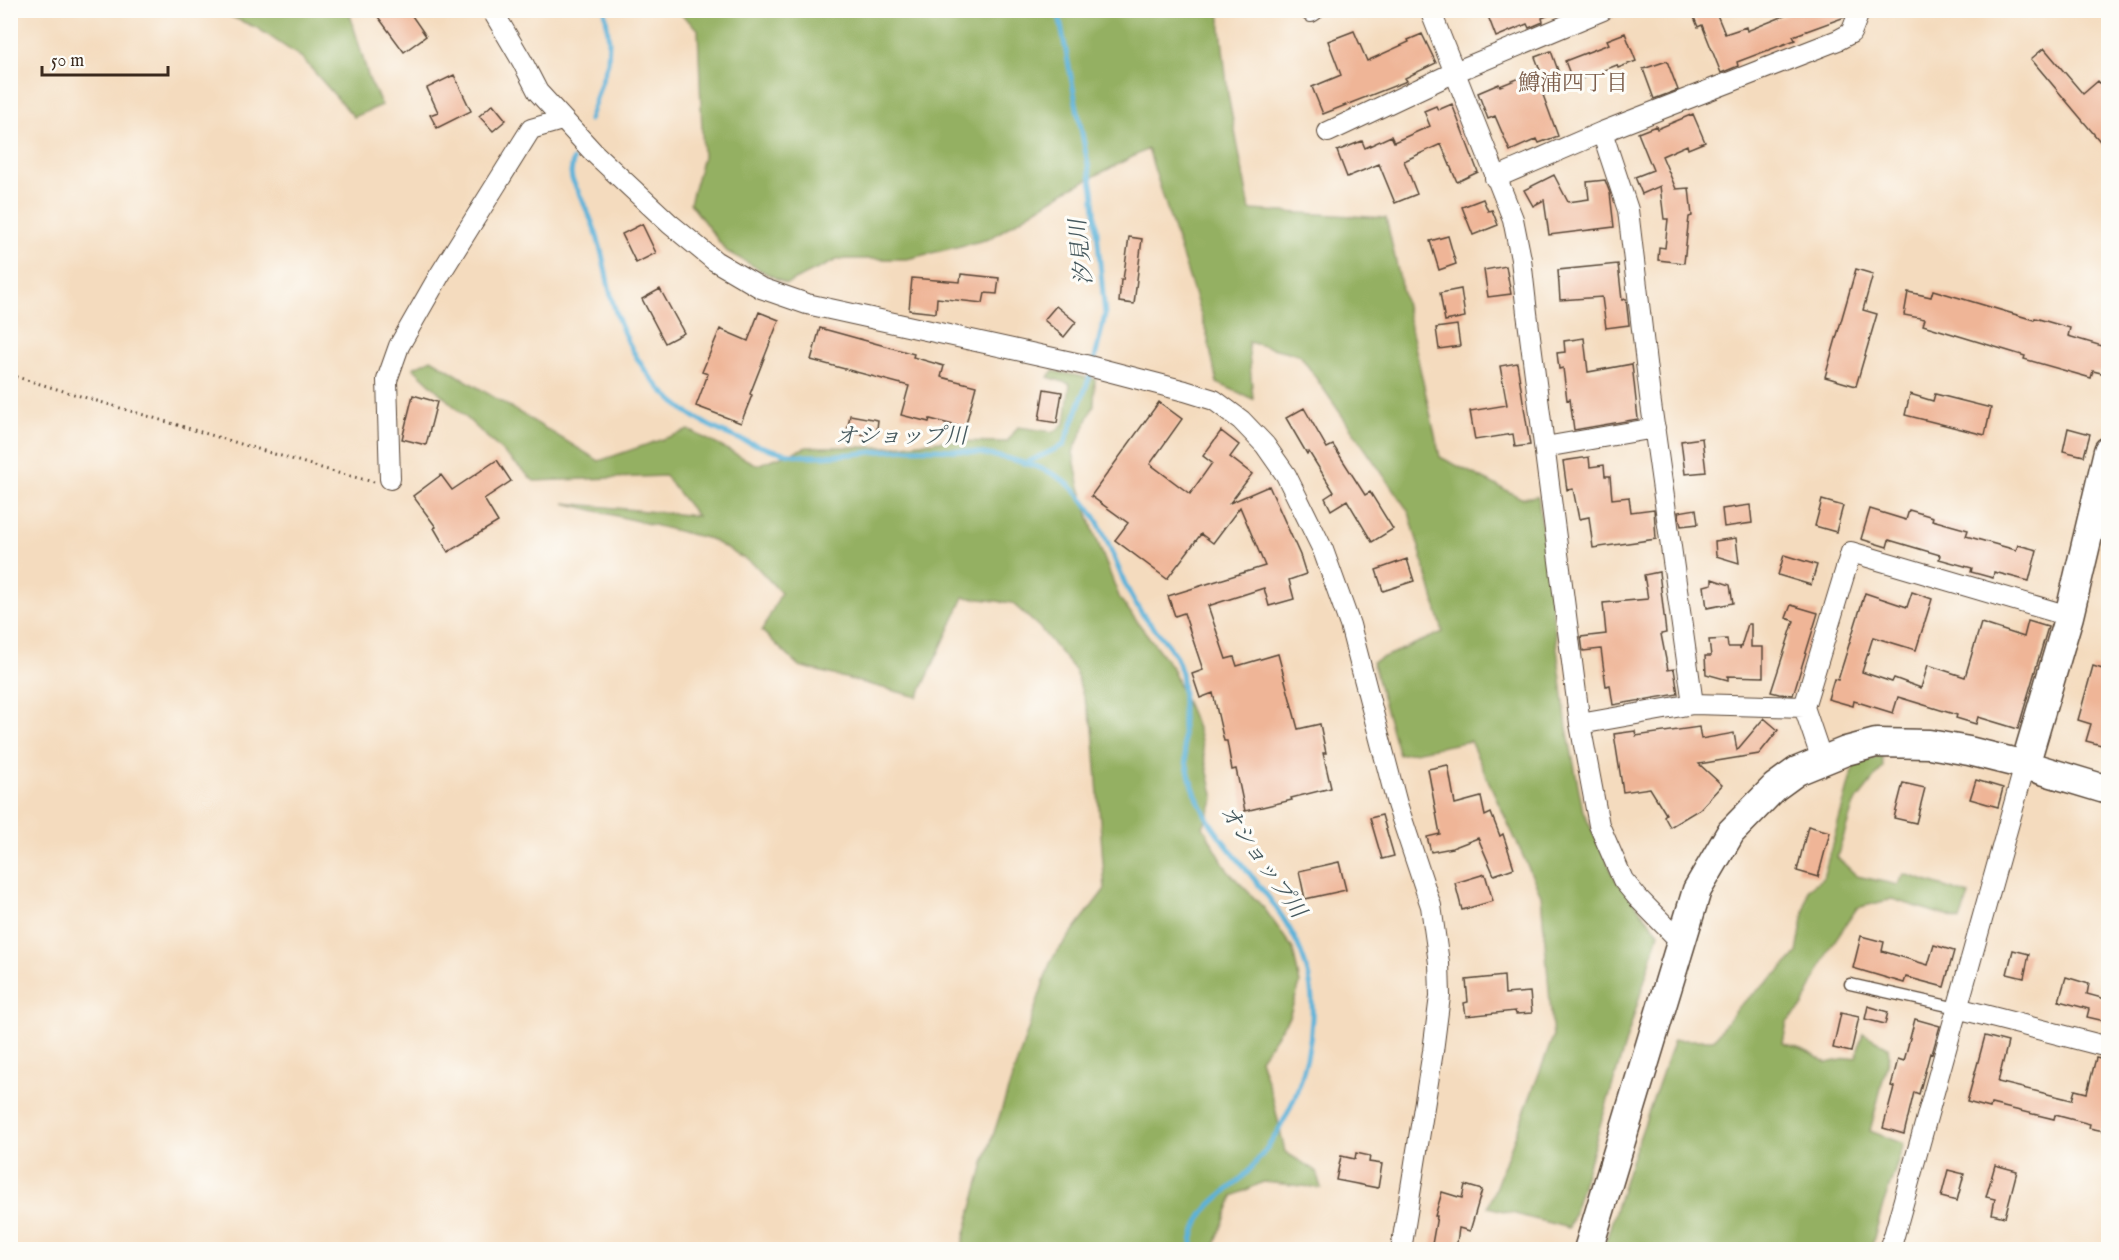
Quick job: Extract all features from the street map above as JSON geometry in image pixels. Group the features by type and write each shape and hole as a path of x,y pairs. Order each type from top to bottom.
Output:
{"street":[{"path":"492,10 538,92 562,120 670,224 715,261 761,288 807,304 1085,365 1214,400 1241,420 1265,446 1286,475 1323,550 1350,625 1397,804 1431,906 1439,963 1440,996 1401,1250"},
{"path":"1430,10 1513,219 1521,259 1580,724 1599,825 1623,880 1680,941"},
{"path":"1328,132 1455,72 1603,10"},
{"path":"1495,178 1602,132 1838,40 1851,33 1860,10"},
{"path":"390,479 387,380 399,346 439,276 531,129 562,120"},
{"path":"1602,132 1629,210 1655,428 1693,704"},
{"path":"1545,447 1655,428"},
{"path":"1890,1250 2025,765 2069,616 2109,451"},
{"path":"1822,760 1804,707 1851,552 2069,616"},
{"path":"1580,724 1693,704 1804,707"},
{"path":"1588,1250 1697,891 1731,832 1775,786 1797,771 1846,751 1876,743 1901,743 1929,744 1969,751 2109,790"},
{"path":"1957,1008 2109,1047"}],"lane":[{"path":"1850,984 1957,1008"}],"path":[{"path":"10,375 338,473 371,482 385,483 390,479"}],"green space":[{"path":"218,11 349,11 369,79 382,105 354,117 302,58 257,28"},
{"path":"677,11 1219,11 1228,95 1250,210 1386,218 1440,457 1521,498 1538,496 1567,728 1583,811 1616,880 1659,933 1569,1228 1488,1207 1553,1037 1541,895 1470,741 1399,755 1372,662 1443,632 1409,512 1300,355 1248,342 1253,399 1217,383 1207,334 1148,149 1067,190 989,239 907,259 839,259 786,284 726,251 690,203 703,157 698,29"},
{"path":"431,359 599,461 689,430 757,465 807,447 886,447 939,441 1007,442 1018,427 1054,432 1065,423 1070,384 1048,377 1053,371 1095,379 1094,405 1073,452 1079,484 1093,530 1120,599 1171,666 1199,733 1214,799 1203,827 1228,871 1264,908 1293,949 1300,984 1289,1017 1260,1059 1274,1103 1285,1152 1316,1171 1321,1188 1263,1182 1233,1196 1215,1245 1219,1249 961,1249 984,1163 1051,960 1105,889 1093,727 1075,670 1039,627 1012,603 964,597 918,697 799,666 762,631 781,593 755,565 710,539 564,503 697,516 665,476 534,481 413,368"},
{"path":"1882,755 1883,767 1854,804 1837,857 1857,876 1898,885 1904,874 1969,895 1960,920 1892,899 1857,908 1829,949 1803,1006 1787,1022 1783,1043 1806,1051 1827,1063 1856,1057 1863,1033 1888,1047 1889,1056 1870,1131 1904,1144 1871,1249 1603,1250 1627,1173 1674,1040 1713,1040 1738,1007 1778,973 1797,953 1808,889 1823,878 1854,765"}],"building":[{"path":"373,10 408,10 426,36 404,52"},
{"path":"1492,10 1559,11 1542,18 1543,22 1529,28 1527,24 1496,37 1488,16 1494,14"},
{"path":"1691,10 1715,10 1725,34 1746,27 1747,31 1799,10 1847,10 1845,17 1793,36 1795,40 1737,62 1738,66 1721,73 1702,25 1698,27"},
{"path":"1354,31 1367,61 1422,34 1436,63 1405,78 1407,81 1323,114 1312,87 1341,75 1328,41"},
{"path":"1625,33 1636,61 1618,68 1617,65 1573,82 1565,61 1609,44 1607,40"},
{"path":"2044,48 2083,94 2098,81 2109,93 2109,152 2031,59"},
{"path":"1551,51 1560,76 1541,83 1558,136 1539,143 1537,139 1510,151 1495,116 1488,119 1478,93 1540,70 1535,57"},
{"path":"1667,61 1678,90 1654,99 1643,69"},
{"path":"454,75 471,111 437,128 430,115 438,112 427,88"},
{"path":"493,104 506,120 493,131 479,116"},
{"path":"1452,104 1478,172 1457,182 1441,144 1404,161 1417,194 1395,203 1379,164 1347,177 1337,151 1362,141 1365,148 1391,136 1394,142 1430,126 1424,111 1436,106 1438,110"},
{"path":"1693,114 1705,142 1688,149 1687,145 1662,156 1676,189 1689,188 1692,216 1689,217 1684,263 1658,260 1659,247 1665,248 1668,219 1664,219 1660,186 1642,194 1635,177 1653,170 1638,133 1656,126 1657,129"},
{"path":"1554,175 1568,202 1589,199 1587,182 1605,180 1610,193 1614,227 1549,235 1544,200 1533,206 1524,190"},
{"path":"1483,199 1488,211 1492,210 1498,225 1473,235 1462,207"},
{"path":"642,224 656,253 636,263 622,234"},
{"path":"1448,236 1456,264 1439,270 1430,241"},
{"path":"1129,237 1142,239 1134,304 1119,302"},
{"path":"1618,264 1622,300 1626,299 1629,325 1606,328 1602,297 1560,300 1558,270"},
{"path":"1506,266 1511,294 1488,297 1484,270"},
{"path":"1856,269 1873,274 1863,310 1877,314 1856,386 1825,377"},
{"path":"961,274 999,278 997,294 985,293 983,303 937,298 936,313 909,310 912,278 960,282"},
{"path":"660,289 684,333 665,343 642,299"},
{"path":"1461,289 1465,317 1445,321 1440,293"},
{"path":"1933,290 2034,320 2035,318 2070,328 2068,336 2109,348 2109,375 2093,371 2091,378 2024,359 2025,356 1923,325 1925,319 1904,315 1908,292 1931,297"},
{"path":"1056,306 1076,322 1064,337 1044,320"},
{"path":"759,312 779,320 741,423 696,406 708,374 702,372 720,329 748,341"},
{"path":"1457,325 1460,346 1439,349 1436,328"},
{"path":"820,328 914,354 913,357 944,366 941,377 976,386 965,428 930,419 929,422 901,415 909,386 811,360"},
{"path":"1584,338 1588,372 1632,364 1638,419 1574,430 1570,399 1567,400 1563,368 1559,369 1557,353 1565,352 1564,341"},
{"path":"1517,363 1530,445 1515,447 1513,434 1475,440 1470,411 1507,405 1500,366"},
{"path":"1044,389 1062,392 1057,423 1039,420"},
{"path":"1910,394 1933,401 1935,394 1991,408 1985,435 1905,415"},
{"path":"413,395 437,402 426,445 402,439"},
{"path":"1159,402 1182,419 1150,464 1190,494 1212,463 1203,456 1221,431 1239,445 1230,457 1252,474 1230,503 1269,486 1300,555 1306,574 1289,580 1294,599 1269,606 1264,588 1208,606 1226,659 1234,657 1237,666 1278,654 1298,729 1320,724 1326,753 1323,753 1331,788 1245,811 1236,769 1232,770 1227,741 1224,741 1213,693 1200,698 1192,674 1203,670 1184,613 1175,616 1168,596 1265,566 1240,507 1213,543 1201,534 1167,579 1115,540 1128,523 1091,496"},
{"path":"1304,408 1327,448 1333,445 1365,495 1370,492 1393,529 1372,542 1347,500 1331,510 1325,498 1334,492 1309,452 1307,454 1286,418"},
{"path":"850,415 878,420 876,437 847,432"},
{"path":"2068,428 2090,434 2084,456 2063,451"},
{"path":"1702,438 1706,472 1685,474 1681,441"},
{"path":"1589,457 1590,467 1604,465 1605,476 1610,476 1612,499 1629,497 1631,512 1654,509 1656,539 1593,548 1589,517 1579,519 1573,489 1567,490 1563,461"},
{"path":"497,460 511,481 484,499 498,522 448,552 434,528 436,527 413,496 441,475 452,490"},
{"path":"1822,500 1843,506 1836,532 1815,526"},
{"path":"1750,505 1752,523 1724,527 1722,509"},
{"path":"1696,509 1698,524 1681,526 1678,512"},
{"path":"1870,509 1906,520 1909,510 1933,517 1932,520 1968,530 1966,536 2016,550 2018,545 2037,550 2029,581 1994,572 1993,578 1971,572 1972,568 1939,559 1940,555 1889,540 1887,547 1861,539"},
{"path":"1736,538 1739,563 1716,556 1715,541"},
{"path":"1784,555 1817,565 1811,585 1778,575"},
{"path":"1407,559 1414,581 1383,591 1376,570"},
{"path":"1659,572 1666,633 1661,634 1668,670 1674,669 1678,694 1613,705 1610,685 1606,686 1601,649 1583,651 1581,637 1606,634 1603,603 1648,599 1644,575"},
{"path":"1712,579 1730,585 1733,603 1707,608 1704,586 1712,584"},
{"path":"1912,592 1932,599 1916,650 1873,637 1862,672 1892,682 1894,678 1921,688 1928,665 1965,677 1981,623 2024,637 2028,621 2048,627 2018,729 1978,717 1976,724 1956,718 1957,715 1898,697 1893,713 1854,701 1853,706 1828,699 1834,679 1838,680 1865,593 1907,607"},
{"path":"1791,605 1818,613 1793,695 1771,692 1794,621 1786,618"},
{"path":"1748,624 1751,624 1751,647 1763,647 1763,677 1728,676 1728,680 1706,674 1705,656 1711,656 1709,640 1727,639 1728,647 1740,647 1740,649"},
{"path":"2093,666 2109,671 2109,747 2086,741 2091,724 2078,720"},
{"path":"1764,718 1778,730 1759,754 1699,764 1722,785 1700,809 1670,827 1664,816 1666,814 1650,788 1623,792 1614,734 1635,731 1636,736 1699,727 1701,739 1734,733 1737,750"},
{"path":"1448,765 1455,804 1481,797 1485,816 1491,813 1500,836 1503,834 1514,868 1494,875 1478,838 1452,848 1431,852 1427,837 1440,834 1428,769"},
{"path":"1976,780 2003,788 1998,807 1970,799"},
{"path":"1903,783 1925,788 1916,823 1894,818"},
{"path":"1382,815 1394,856 1382,859 1370,818"},
{"path":"1808,826 1830,832 1818,877 1797,871"},
{"path":"1339,862 1346,890 1305,899 1299,871"},
{"path":"1485,874 1493,901 1462,910 1455,883"},
{"path":"1861,936 1884,942 1882,951 1928,965 1934,945 1954,951 1944,987 1906,977 1904,983 1853,968"},
{"path":"2013,950 2029,954 2024,978 2007,974"},
{"path":"1504,976 1505,994 1530,992 1532,1013 1516,1014 1515,1011 1466,1016 1464,1003 1468,1002 1466,980"},
{"path":"2066,977 2089,984 2087,994 2109,1000 2109,1022 2087,1017 2089,1009 2059,1001"},
{"path":"1868,1006 1888,1012 1885,1024 1865,1019"},
{"path":"1841,1013 1859,1017 1851,1052 1833,1048"},
{"path":"1915,1019 1940,1026 1919,1094 1914,1092 1904,1134 1883,1128 1894,1087 1891,1086 1898,1059 1904,1061"},
{"path":"1985,1036 2008,1042 1998,1082 2072,1100 2075,1090 2087,1093 2096,1058 2109,1061 2109,1132 2089,1128 2090,1124 2055,1115 2054,1119 1991,1104 1990,1108 1967,1102"},
{"path":"1356,1153 1370,1156 1369,1162 1382,1164 1378,1188 1336,1180 1341,1156 1355,1159"},
{"path":"1995,1165 2017,1171 2005,1217 1992,1214 1995,1199 1986,1197"},
{"path":"1948,1170 1964,1174 1957,1201 1941,1197"},
{"path":"1465,1185 1482,1190 1470,1231 1459,1228 1456,1250 1431,1250 1437,1216 1435,1216 1442,1192 1462,1198"}],"waterway":[{"name":"オショップ川","path":"589,120 608,62 609,41 605,10"},
{"name":"汐見川","path":"1058,10 1093,190 1105,315 1094,362"},
{"name":"オショップ川","path":"573,160 572,179 597,235 611,296 620,323 639,362 661,390 673,401 697,419 724,433 786,453 819,456 906,449 944,450 1006,458 1047,471 1062,479 1083,499 1102,530 1131,596 1146,619 1173,652 1182,676 1184,751 1195,793 1216,832 1268,897 1292,933 1308,973 1312,995 1312,1018 1307,1058 1302,1078 1287,1115 1266,1150 1253,1166 1206,1210 1194,1233 1191,1250"},
{"name":"汐見川","path":"1026,463 1064,445 1092,371"}],"district":[{"name":"鱒浦四丁目","path":"1573,84"}]}
